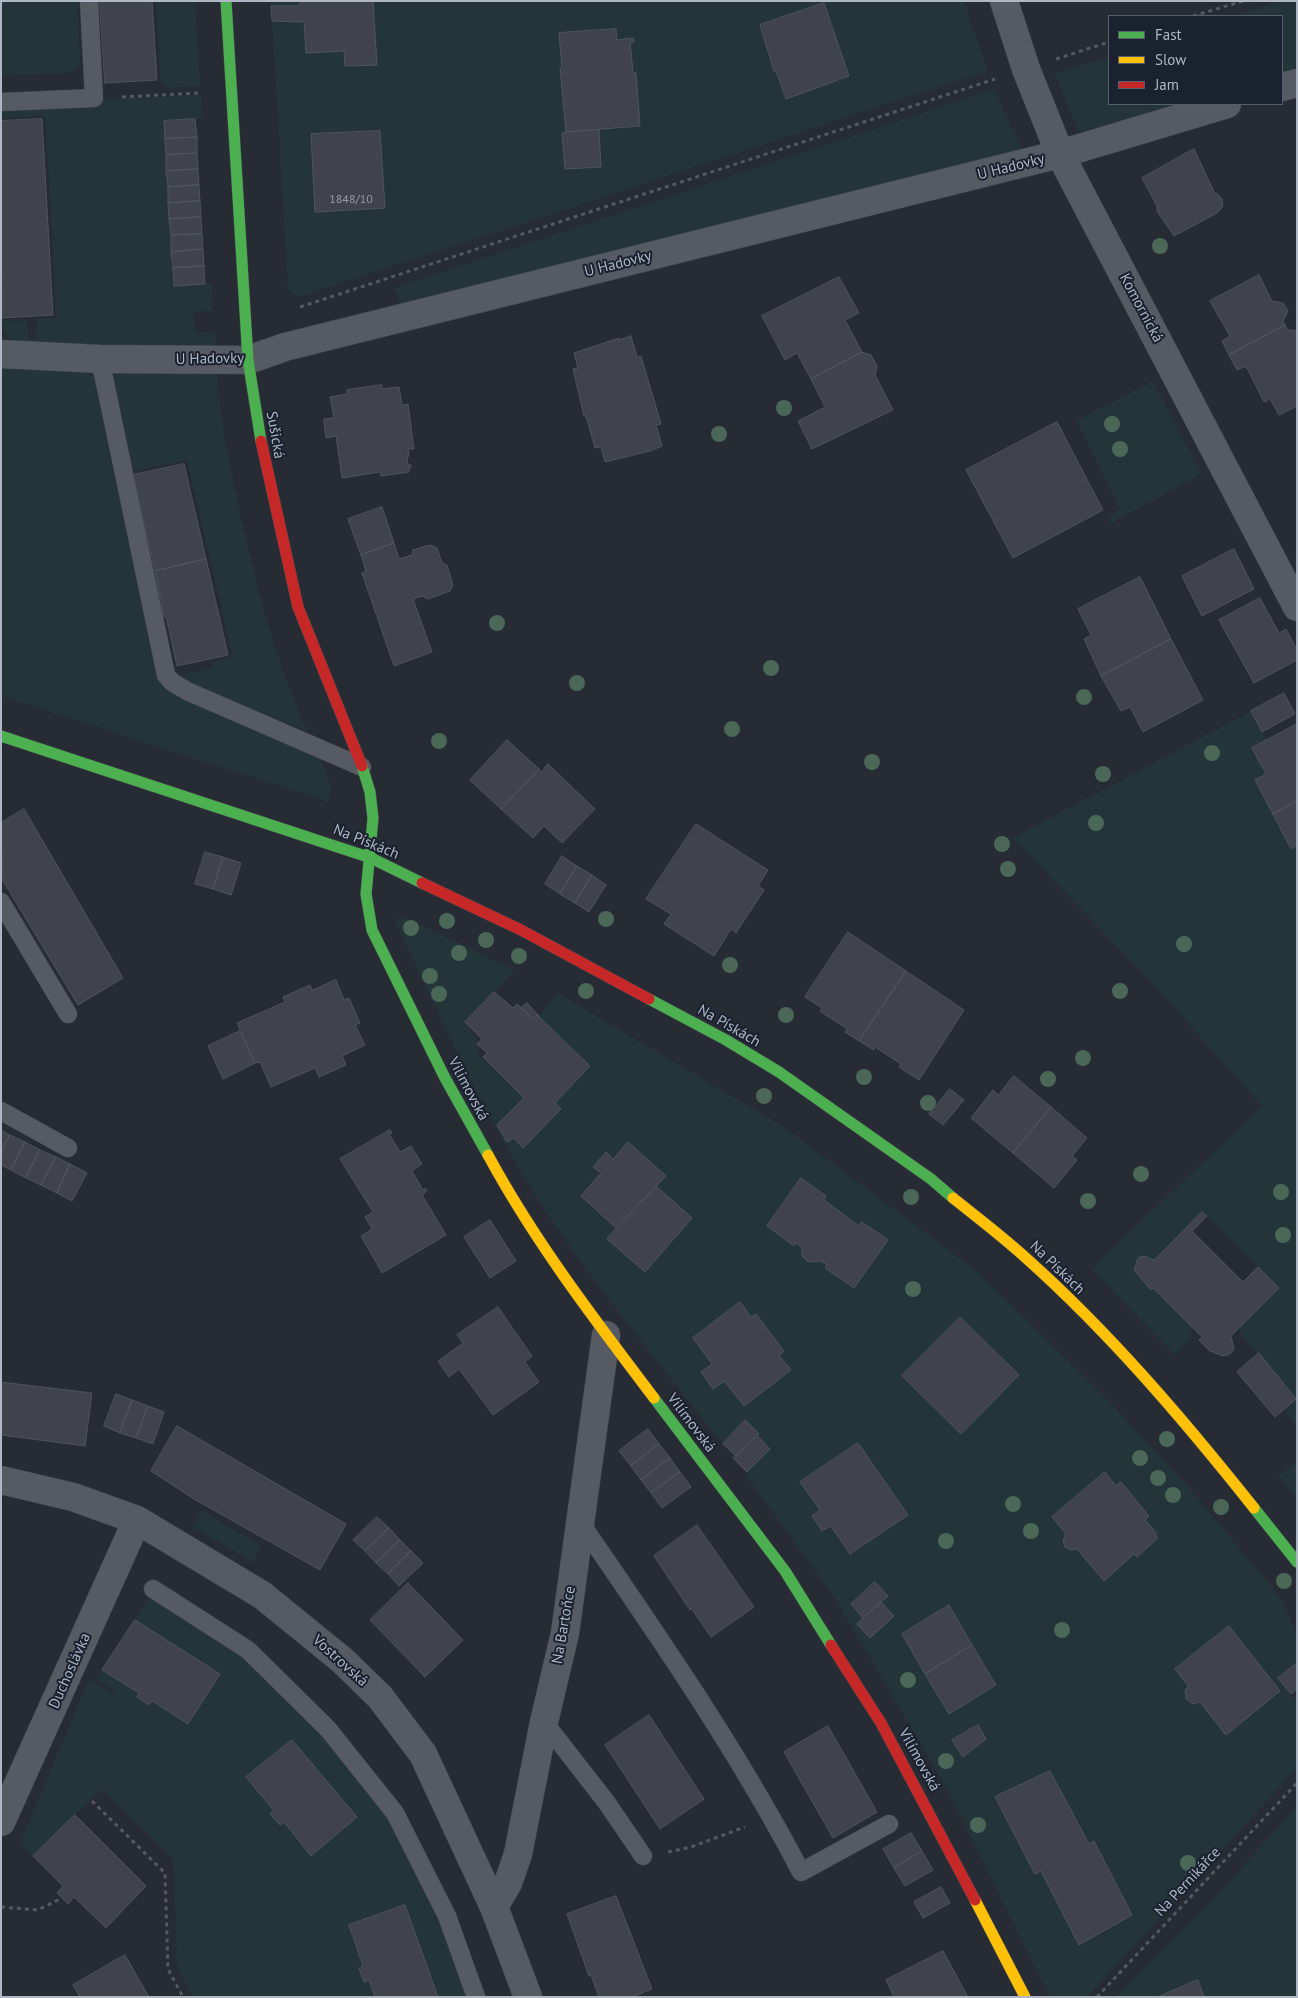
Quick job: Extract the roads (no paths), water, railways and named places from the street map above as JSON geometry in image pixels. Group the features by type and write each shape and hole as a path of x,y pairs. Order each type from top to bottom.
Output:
{"street":[{"name":"Sušická","path":"226,1 248,360 266,470 298,607 362,767 370,792 373,818 371,858"},
{"name":"Komornická","path":"1004,1 1026,69 1060,154 1297,607"},
{"path":"1283,88 1297,83"},
{"name":"U Hadovky","path":"1,354 100,359 248,360 285,347 1060,154 1223,105"},
{"name":"Na Pískách","path":"1,736 371,858 521,930 726,1040 831,1107 931,1179 1027,1259 1120,1351 1208,1450 1297,1562"},
{"name":"Vilímovská","path":"371,858 366,894 372,930 445,1078 517,1209 606,1335 785,1572 881,1722 1025,1997"},
{"name":"Na Bartoňce","path":"494,1907 508,1883 518,1854 544,1722 565,1633 606,1335"},
{"name":"Vostrovská","path":"1,1480 73,1497 137,1520 262,1596 342,1660 380,1697 423,1754 494,1907 528,1997"},
{"name":"Duchoslávka","path":"1,1822 137,1520"}],"lane":[{"path":"1,102 94,98 89,1"},
{"path":"100,359 166,675 172,682 186,691 362,767"},
{"path":"1,902 68,1014"},
{"path":"1,1111 68,1148"},
{"path":"580,1522 694,1689 772,1817 801,1872 889,1824"},
{"path":"153,1589 248,1650 328,1729 389,1805 447,1916 476,1997"},
{"path":"544,1722 607,1803 643,1856"}]}
